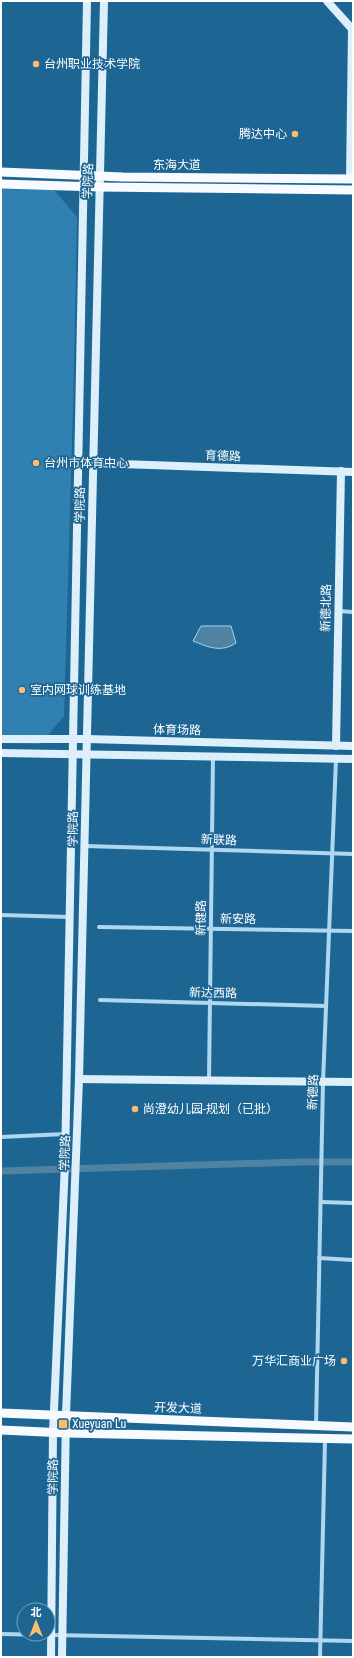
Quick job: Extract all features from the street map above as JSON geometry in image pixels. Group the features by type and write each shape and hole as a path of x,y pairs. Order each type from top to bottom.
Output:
{"main road":[{"name":"学院路","path":"51,1602 53,1432 65,1163 88,1"},
{"name":"学院路","path":"62,1657 66,1415 79,1079 85,846 104,1"},
{"path":"327,1 353,30 351,179"},
{"name":"东海大道","path":"1,172 84,176 351,179"},
{"name":"东海大道","path":"1,184 84,187 353,190"},
{"name":"育德路","path":"93,463 353,472"},
{"name":"新德北路","path":"336,746 341,471"},
{"name":"体育场路","path":"1,739 87,739 353,746"},
{"path":"1,753 353,759"},
{"path":"79,1079 353,1082"},
{"name":"开发大道","path":"1,1413 353,1427"},
{"path":"1,1430 66,1433 353,1439"},
{"name":"学院路","path":"51,1642 51,1657"}],"street":[{"path":"338,611 353,612"},
{"name":"新健路","path":"209,1080 213,757"},
{"name":"新德路","path":"316,1426 323,1082 336,759"},
{"name":"新联路","path":"85,846 353,854"},
{"path":"1,915 70,917"},
{"name":"新安路","path":"99,927 353,931"},
{"name":"新达西路","path":"100,1000 326,1006"},
{"path":"1,1137 65,1134"},
{"path":"321,1202 353,1203"},
{"path":"319,1258 353,1260"},
{"path":"320,1657 325,1440"},
{"path":"1,1634 16,1635"},
{"path":"56,1636 353,1641"}],"shaded area":[{"name":"台州市体育中心","path":"1,189 54,190 77,217 64,716 40,744 1,743"},
{"path":"201,626 231,626 236,643 225,648 214,648 193,641"}],"waterway":[{"path":"1,1171 300,1162 353,1162"}],"place":[{"name":"台州职业技术学院","path":"36,64"},
{"name":"腾达中心","path":"295,134"},
{"name":"台州市体育中心","path":"36,463"},
{"name":"室内网球训练基地","path":"22,690"},
{"name":"尚澄幼儿园-规划（已批）","path":"135,1109"},
{"name":"万华汇商业广场","path":"344,1361"},
{"name":"Xueyuan Lu","path":"63,1424"}]}
